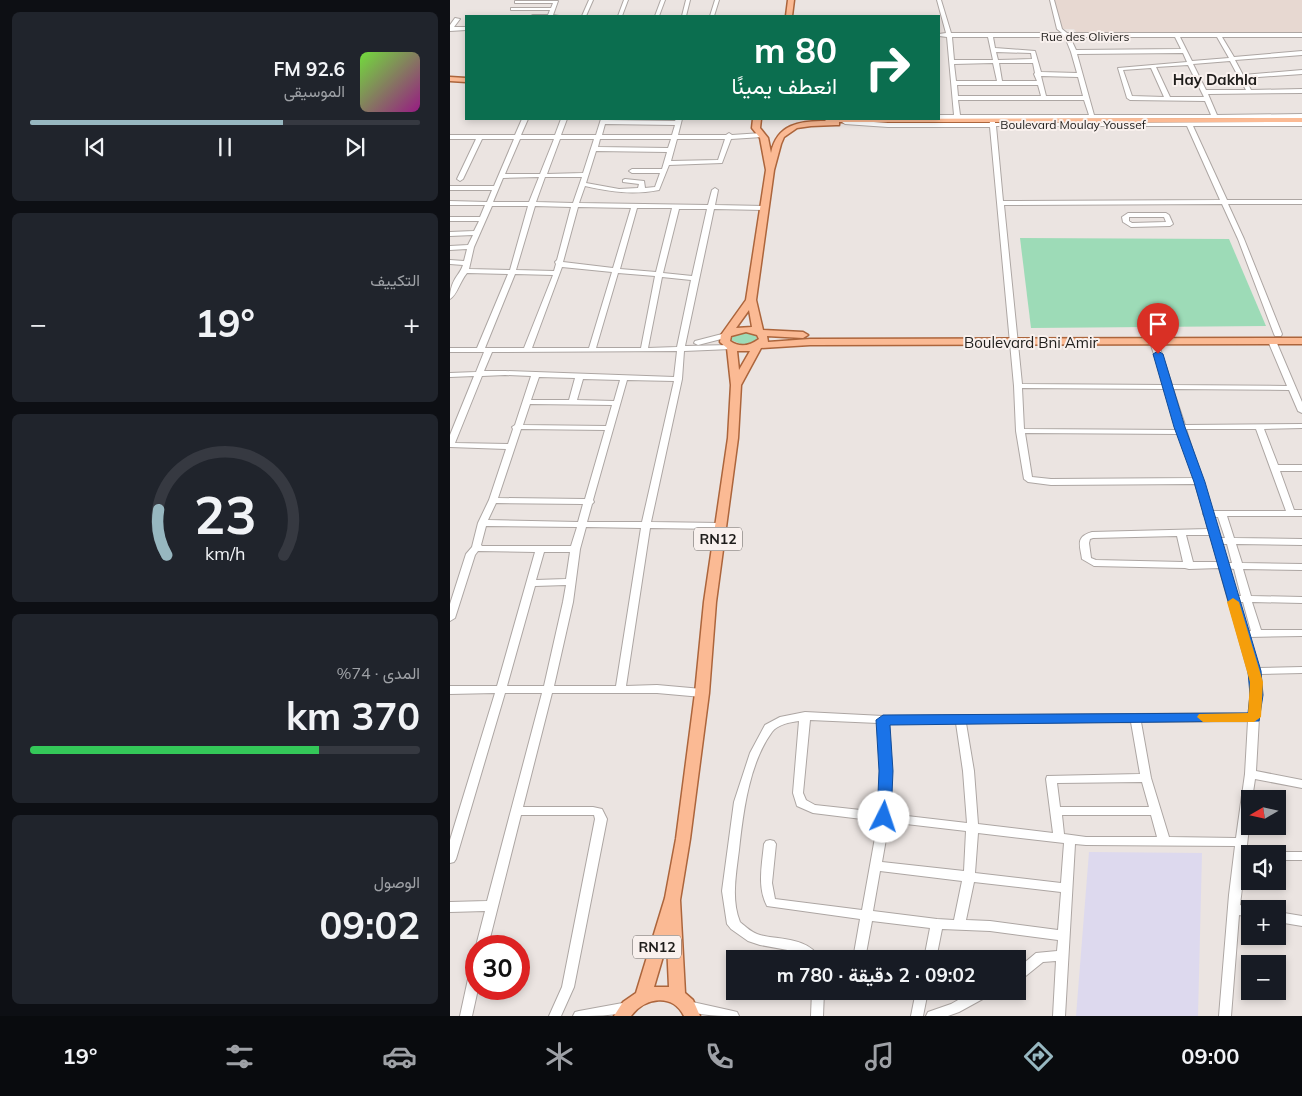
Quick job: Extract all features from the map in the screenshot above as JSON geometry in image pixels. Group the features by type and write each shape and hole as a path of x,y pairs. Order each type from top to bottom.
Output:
{"main road":[{"path":"789,15 791,0"},
{"path":"450,79 465,80"},
{"name":"Boulevard Moulay Youssef","path":"942,118 992,121 1302,118"},
{"name":"RN12","path":"757,120 770,170"},
{"name":"RN12","path":"736,385 758,345 764,338 760,332 751,300 770,170 775,159 777,144 790,120"},
{"name":"Boulevard Moulay Youssef","path":"844,121 888,123 920,120"},
{"path":"761,135 784,132 808,124 844,121"},
{"name":"RN12","path":"643,996 673,898 702,693 720,526 733,438 736,385 732,347 725,342 728,334 751,300"},
{"name":"Boulevard Bni Amir","path":"728,334 741,329 812,336 1013,338 1275,337 1302,341"},
{"name":"Boulevard Bni Amir","path":"732,347 745,349 758,345 810,342 1013,338 1154,342 1275,337 1302,334"},
{"name":"RN12","path":"673,898 686,1006"},
{"path":"625,1011 643,996 660,992 686,1006"}],"street":[{"path":"510,15 518,1 556,2 562,0"},
{"path":"584,15 591,0"},
{"path":"620,15 626,0"},
{"path":"657,15 663,0"},
{"path":"684,15 688,0"},
{"path":"712,15 717,0"},
{"path":"940,0 949,36 957,98 957,117"},
{"path":"1052,0 1060,30 1067,36 1074,52 1092,117"},
{"path":"551,12 556,2"},
{"path":"513,9 551,12 556,15"},
{"path":"537,15 551,12"},
{"path":"452,24 465,29"},
{"path":"1177,35 1215,117"},
{"path":"1219,35 1249,91"},
{"name":"Rue des Oliviers","path":"949,36 1302,35"},
{"path":"940,36 949,36"},
{"path":"990,36 1000,83"},
{"path":"994,50 1031,51 1034,53 1044,98"},
{"path":"1074,52 1114,54 1184,51"},
{"path":"1208,99 1128,97 1119,66 1153,66 1302,53"},
{"path":"952,62 1035,62"},
{"path":"1153,66 1168,99"},
{"path":"1240,77 1302,72"},
{"path":"1038,74 1080,74"},
{"path":"955,83 1040,83"},
{"path":"1204,92 1302,91"},
{"path":"957,98 1087,98"},
{"name":"Boulevard Moulay Youssef","path":"942,118 957,117 992,121 1302,124"},
{"name":"Boulevard Moulay Youssef","path":"844,121 888,123 1092,117 1302,118"},
{"path":"450,297 454,279 465,271 471,247 525,120"},
{"path":"480,350 513,270 532,204 564,120"},
{"path":"527,350 557,273 558,262 575,205 586,176 596,136 604,120 678,121 667,163 657,189 619,191 583,184"},
{"path":"992,121 1018,386 1020,431 1028,479 1051,482 1200,482"},
{"path":"1190,124 1241,239 1302,411"},
{"path":"450,137 761,135"},
{"path":"667,163 720,162 729,136"},
{"path":"460,179 480,137"},
{"path":"594,149 670,150"},
{"path":"632,172 663,171"},
{"path":"502,176 586,176"},
{"path":"625,181 642,182 641,190"},
{"path":"450,188 497,188"},
{"path":"621,688 646,526 678,379 681,347 695,278 715,190"},
{"path":"1143,202 1148,215"},
{"path":"1000,203 1302,202"},
{"path":"450,204 491,203 764,208"},
{"path":"592,350 617,271 635,205"},
{"path":"644,350 676,206"},
{"path":"1148,215 1166,216 1170,224 1131,225 1126,222 1125,217 1148,215"},
{"path":"450,219 483,219"},
{"path":"450,234 478,233"},
{"path":"450,248 471,247"},
{"path":"450,262 468,263"},
{"path":"558,262 562,265 695,278"},
{"path":"465,271 513,270 557,273"},
{"path":"681,347 728,334"},
{"path":"1154,342 1181,430 1200,482 1207,514 1254,671 1256,695 1243,845"},
{"path":"450,350 644,350 681,347 732,347"},
{"path":"490,350 478,374 450,445 511,446"},
{"path":"450,375 536,374 678,379"},
{"path":"450,618 471,554 477,547 482,523 493,500 516,427 536,374"},
{"path":"572,402 580,376"},
{"path":"485,935 548,689 575,549 624,378"},
{"path":"1018,386 1293,388"},
{"path":"527,402 617,403"},
{"path":"1259,426 1291,513"},
{"path":"1020,431 1181,430 1302,426"},
{"path":"516,427 609,428"},
{"path":"1276,468 1302,468"},
{"path":"493,500 590,502"},
{"path":"1207,514 1302,513"},
{"path":"1222,514 1240,567 1246,600 1257,634"},
{"path":"482,523 720,526"},
{"path":"1302,542 1232,541 1181,533 1092,535 1086,537 1084,543 1087,559 1094,563 1302,567"},
{"path":"1181,533 1189,566"},
{"path":"477,547 482,550 575,549"},
{"path":"450,859 453,838 501,689 540,549"},
{"path":"531,583 570,582"},
{"path":"1232,599 1302,600"},
{"path":"1242,634 1302,633"},
{"path":"1254,671 1302,670"},
{"path":"450,690 621,688 702,693"},
{"path":"802,950 793,946 753,938 733,924 728,892 739,802 754,753 770,728 784,720 805,716 883,720 1254,717"},
{"path":"805,716 798,794 801,803 813,809 1112,842 1242,842"},
{"path":"1136,717 1146,778 1164,841"},
{"path":"959,924 968,876 973,827 971,777 960,719"},
{"path":"861,950 877,866 884,817 886,771 883,720"},
{"path":"1250,774 1302,784"},
{"path":"1058,1016 1066,888 1064,838 1056,811 1051,779 1146,778"},
{"path":"516,811 593,811 598,812 601,819 568,987 555,1016"},
{"path":"1056,811 1155,811"},
{"path":"770,844 767,888 768,900 772,903 937,924 959,924 1063,936"},
{"path":"1286,856 1302,856"},
{"path":"877,866 1066,888"},
{"path":"1229,1015 1234,908 1241,875"},
{"path":"450,907 492,906"},
{"path":"1234,908 1241,910"},
{"path":"1286,918 1302,921"},
{"path":"932,950 937,924"},
{"path":"1026,968 1040,957 1063,956"},
{"path":"466,1016 469,1000"},
{"path":"817,1016 818,1000"},
{"path":"917,1016 920,1000"},
{"path":"932,1016 951,1010 969,1000"},
{"path":"686,1006 733,1016"},
{"path":"579,1016 625,1011"}],"shaded area":[{"path":"1050,0 1302,0 1302,33 1077,33 1074,29 1057,29"},
{"path":"1089,852 1202,853 1198,1016 1076,1016"}],"green space":[{"path":"1020,238 1229,239 1266,326 1031,328"},
{"path":"745,332 756,335 757,340 743,345 731,340 732,336"}],"slow traffic":[{"path":"1203,717 1254,717 1256,695 1254,671 1233,602"}],"district":[{"name":"Hay Dakhla","path":"1215,79"}],"route":[{"path":"884,817 886,771 883,720 1254,717 1256,695 1254,671 1207,514 1200,482 1180,427 1158,354"}]}
